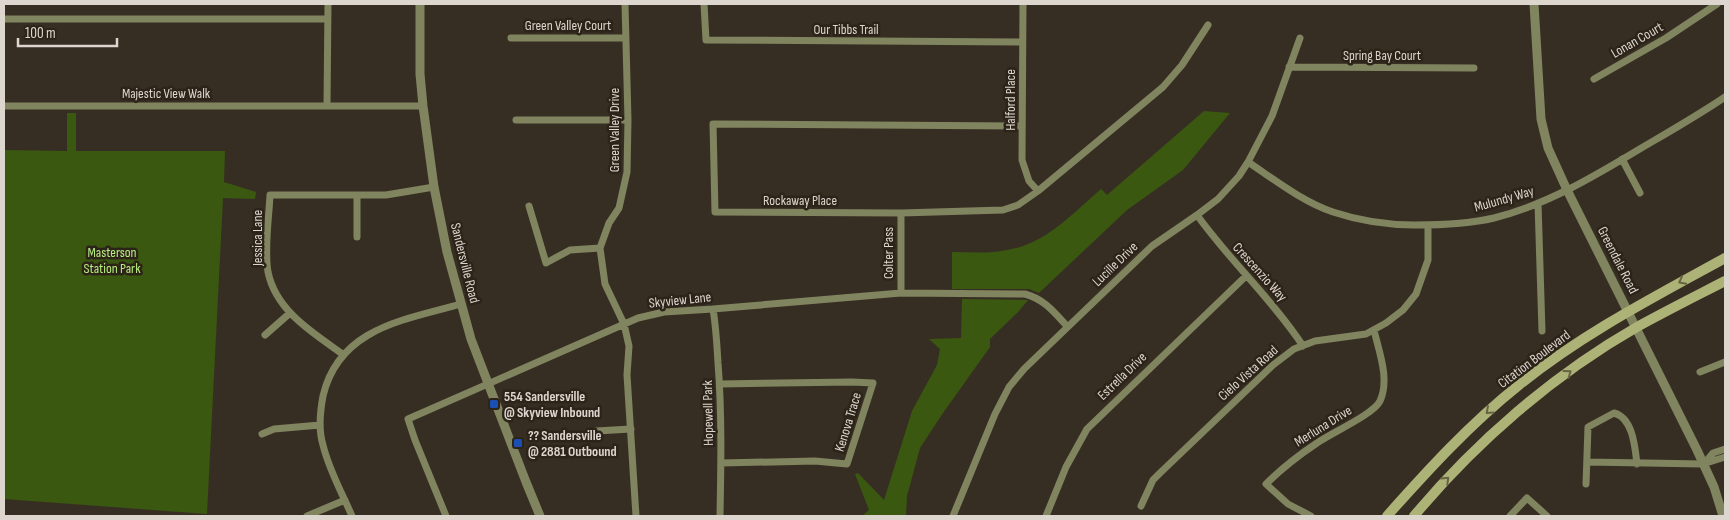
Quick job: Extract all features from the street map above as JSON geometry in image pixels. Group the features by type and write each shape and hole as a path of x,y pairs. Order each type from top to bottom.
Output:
{"main road":[{"name":"Citation Boulevard","path":"1387,516 1428,470 1519,385 1555,358 1628,310 1725,258"},
{"path":"1414,516 1438,488 1513,416 1579,365 1636,327 1725,281"}],"street":[{"path":"327,105 328,4"},
{"name":"Sandersville Road","path":"420,4 420,74 423,106 434,187 447,252 472,339 540,516"},
{"name":"Green Valley Drive","path":"625,4 628,120 626,181 619,208 609,223 600,248 605,284 624,324 628,346 627,375 636,516"},
{"name":"Our Tibbs Trail","path":"704,4 706,40 1022,42"},
{"name":"Halford Place","path":"1023,4 1022,160 1029,181 1038,191"},
{"name":"Greendale Road","path":"1534,4 1541,118 1548,148 1714,487 1723,516"},
{"name":"Lonan Court","path":"1594,79 1666,38 1717,4"},
{"path":"4,19 328,19"},
{"name":"Rockaway Place","path":"1022,126 713,124 715,212 1003,210 1018,205 1038,191 1162,86 1182,65 1208,25"},
{"name":"Green Valley Court","path":"511,38 626,38"},
{"name":"Lucille Drive","path":"953,516 995,414 1009,387 1024,368 1152,246 1218,199 1239,176 1272,116 1300,38"},
{"name":"Spring Bay Court","path":"1289,67 1474,68"},
{"name":"Mulundy Way","path":"1248,162 1306,200 1332,212 1364,221 1392,225 1428,225 1479,221 1494,218 1538,203 1567,190 1725,97"},
{"name":"Majestic View Walk","path":"4,106 423,106"},
{"path":"516,120 628,120"},
{"path":"1622,159 1640,193"},
{"name":"Jessica Lane","path":"344,355 290,313 276,294 268,272 270,195 386,195 434,187"},
{"path":"357,195 357,237"},
{"path":"1538,203 1542,331"},
{"path":"529,206 546,264 570,250 600,248"},
{"name":"Colter Pass","path":"901,212 901,293"},
{"name":"Crescenzio Way","path":"1197,215 1228,256 1281,314 1303,346"},
{"name":"Cielo Vista Road","path":"1141,506 1153,480 1272,364 1294,349 1315,341 1366,334 1386,323 1403,310 1416,294 1428,260 1428,225"},
{"name":"Estrella Drive","path":"1046,516 1066,467 1088,429 1246,276"},
{"name":"Skyview Lane","path":"446,516 408,419 488,382 638,318 664,312 901,293 1024,294 1036,297 1046,304 1067,326"},
{"path":"352,516 322,445 320,425 322,404 330,376 344,355 359,340 377,329 461,304"},
{"name":"Hopewell Park","path":"713,309 716,324 720,384 720,516"},
{"path":"265,335 290,313"},
{"name":"Merluna Drive","path":"1311,516 1288,504 1266,484 1277,473 1316,443 1362,417 1380,402 1384,386 1384,367 1374,330"},
{"path":"1700,372 1725,362"},
{"name":"Kenova Trace","path":"720,384 873,383 848,464 815,461 721,463"},
{"path":"1586,484 1588,427 1614,413 1621,414 1624,419 1634,442 1637,464"},
{"path":"262,434 274,429 320,425"},
{"path":"596,431 631,429"},
{"path":"1703,464 1713,453 1725,449"},
{"path":"1587,462 1703,464 1725,457"},
{"path":"1510,516 1527,498 1547,516"},
{"path":"307,516 345,500"}],"green space":[{"path":"1204,111 1230,113 1183,170 1127,210 1039,293 1029,289 952,289 952,252 1000,251 1021,247 1034,241 1058,226 1101,189 1107,195"},
{"name":"Masterson Station Park","path":"67,113 76,113 76,151 225,151 224,182 256,192 255,199 223,198 207,514 4,499 4,150 67,151"},
{"path":"962,299 1028,300 990,339 990,347 920,448 907,496 906,516 862,516 869,510 855,474 858,473 884,500 912,411 937,365 940,349 929,339 961,338"}],"place":[{"name":"554 Sandersville @ Skyview Inbound","path":"494,404"},
{"name":"?? Sandersville @ 2881 Outbound","path":"518,443"}]}
